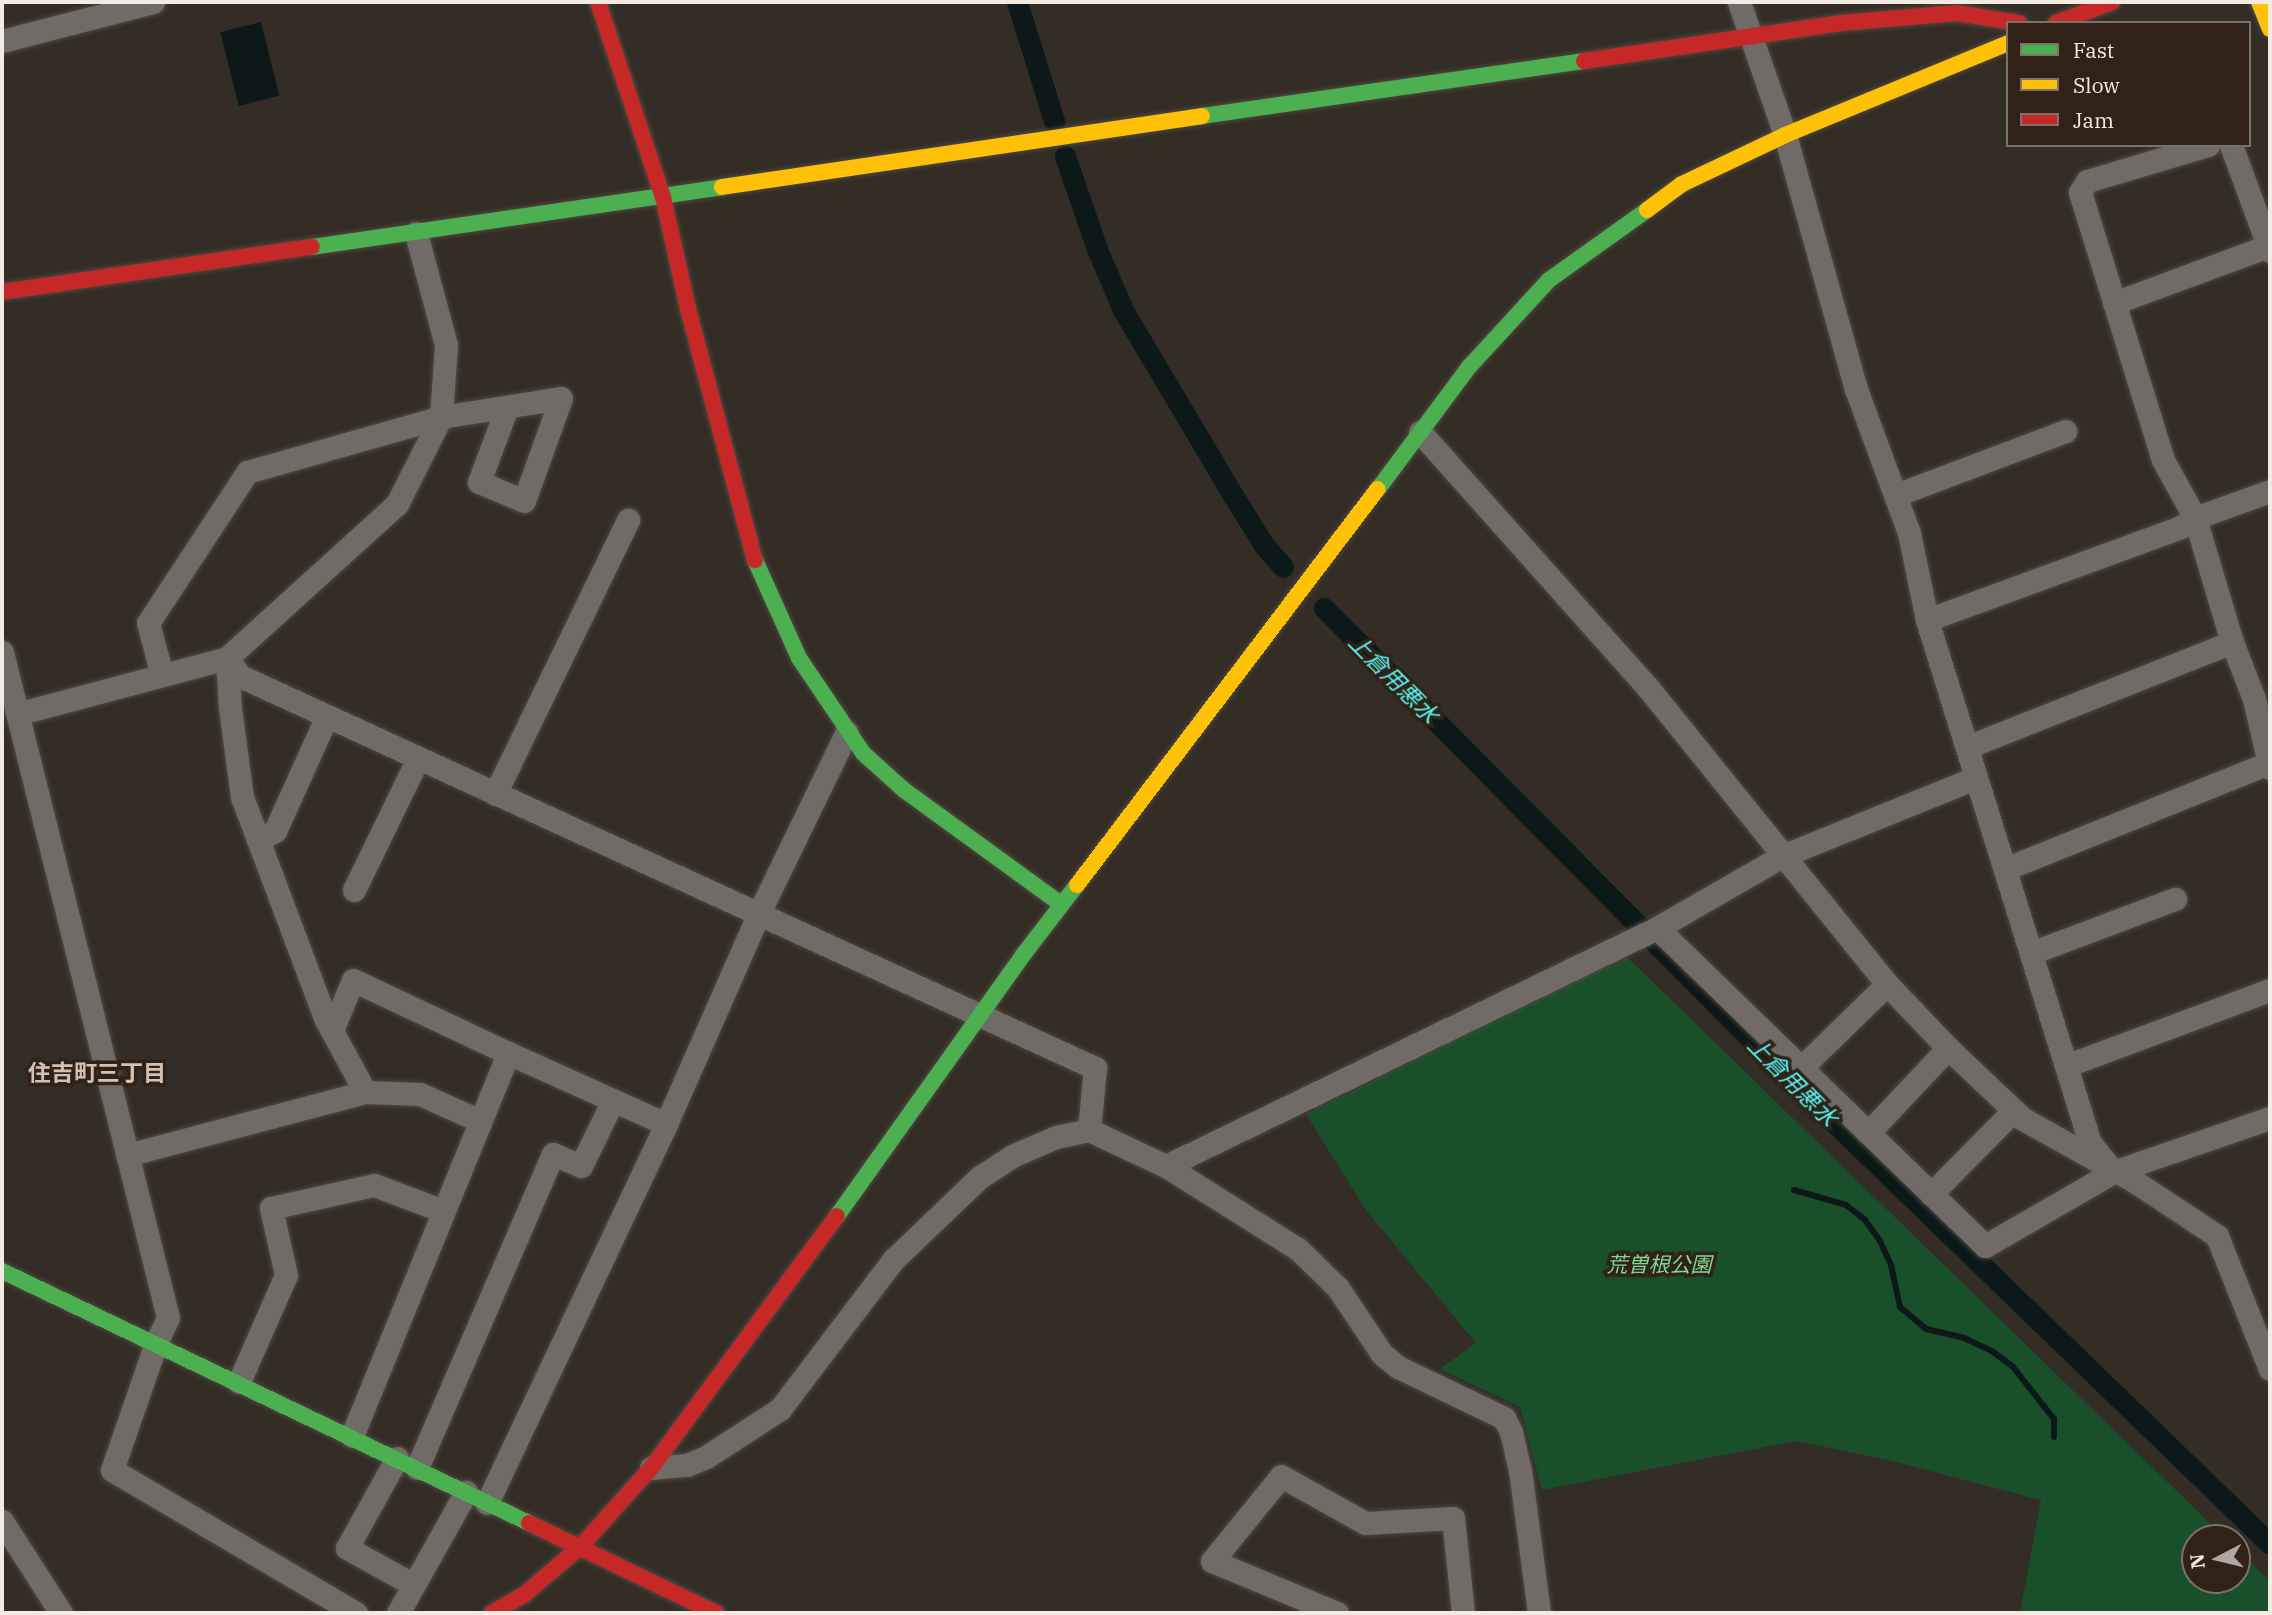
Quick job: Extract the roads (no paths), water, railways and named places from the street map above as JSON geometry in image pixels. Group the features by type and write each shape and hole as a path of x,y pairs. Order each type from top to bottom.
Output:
{"street":[{"path":"2,41 153,2"},
{"path":"598,2 663,197 688,309 758,572 799,658 863,753 904,790 1061,904"},
{"path":"1739,2 1785,135 1856,389 1909,533 1927,620 2068,1065 2090,1143 2113,1172"},
{"path":"2061,21 2112,2"},
{"path":"2259,2 2270,29"},
{"path":"2,292 1841,23 1957,13 2007,21"},
{"path":"492,1613 525,1594 582,1546 651,1468 782,1294 1061,904 1234,681 1469,367 1549,280 1682,184 1785,135 2006,44"},
{"path":"2005,869 2270,766 2262,698 2232,642 2194,518 2163,460 2080,192 2087,181 2201,147"},
{"path":"2114,303 2269,248 2232,147"},
{"path":"17,714 227,658 397,505 441,417 446,345 416,233"},
{"path":"162,675 148,622 247,472 441,417 561,398 524,500 479,482 507,407"},
{"path":"1420,432 1649,689 1887,984 1948,1048 2023,1119 2113,1172 2134,1181 2217,1236 2261,1314 2270,1369"},
{"path":"1896,495 2065,432"},
{"path":"1927,620 2179,528 2194,518 2270,491"},
{"path":"495,794 628,520"},
{"path":"1967,747 2232,642"},
{"path":"2,652 168,1318 156,1343 112,1470 356,1613"},
{"path":"227,658 240,676 1095,1068 1089,1130"},
{"path":"227,658 230,708 242,797 332,1030 365,1092"},
{"path":"258,840 275,831 327,716"},
{"path":"487,1503 666,1124 758,915 847,732"},
{"path":"354,890 418,758"},
{"path":"1166,1166 1657,928 1782,856 1975,778"},
{"path":"2031,953 2175,899"},
{"path":"1657,928 1985,1246 2113,1172 2270,1118"},
{"path":"332,1030 353,980 666,1124"},
{"path":"1801,1068 1887,984"},
{"path":"2068,1065 2270,990"},
{"path":"1868,1133 1948,1048"},
{"path":"352,1436 508,1053"},
{"path":"127,1155 365,1092 420,1094 480,1121"},
{"path":"412,1584 347,1548 407,1463 553,1154 581,1166 613,1100"},
{"path":"1931,1194 2014,1110"},
{"path":"651,1468 687,1465 706,1457 780,1409 894,1260 980,1177 1012,1156 1056,1137 1089,1130 1166,1166 1298,1248 1338,1288 1382,1354 1398,1367 1504,1418 1511,1432 1520,1470 1539,1613"},
{"path":"239,1382 286,1275 271,1208 374,1185 443,1211"},
{"path":"2,1271 582,1546 716,1613"},
{"path":"1337,1613 1212,1561 1281,1476 1365,1523 1453,1518 1464,1613"},
{"path":"398,1613 466,1492"},
{"path":"2,1521 58,1612"}],"waterway":[{"name":"上倉用悪水","path":"1017,2 1054,121"},
{"name":"上倉用悪水","path":"1065,156 1097,249 1123,310 1234,497 1264,545 1283,567"},
{"name":"上倉用悪水","path":"1324,608 1815,1104 2270,1544"},
{"path":"1794,1190 1846,1205 1865,1220 1879,1239 1891,1265 1900,1307 1926,1329 1964,1338 1992,1351 2013,1367 2054,1419 2054,1437"}],"district":[{"name":"住吉町三丁目","path":"97,1072"}],"park label":[{"name":"荒曽根公園","path":"1659,1264"}]}
